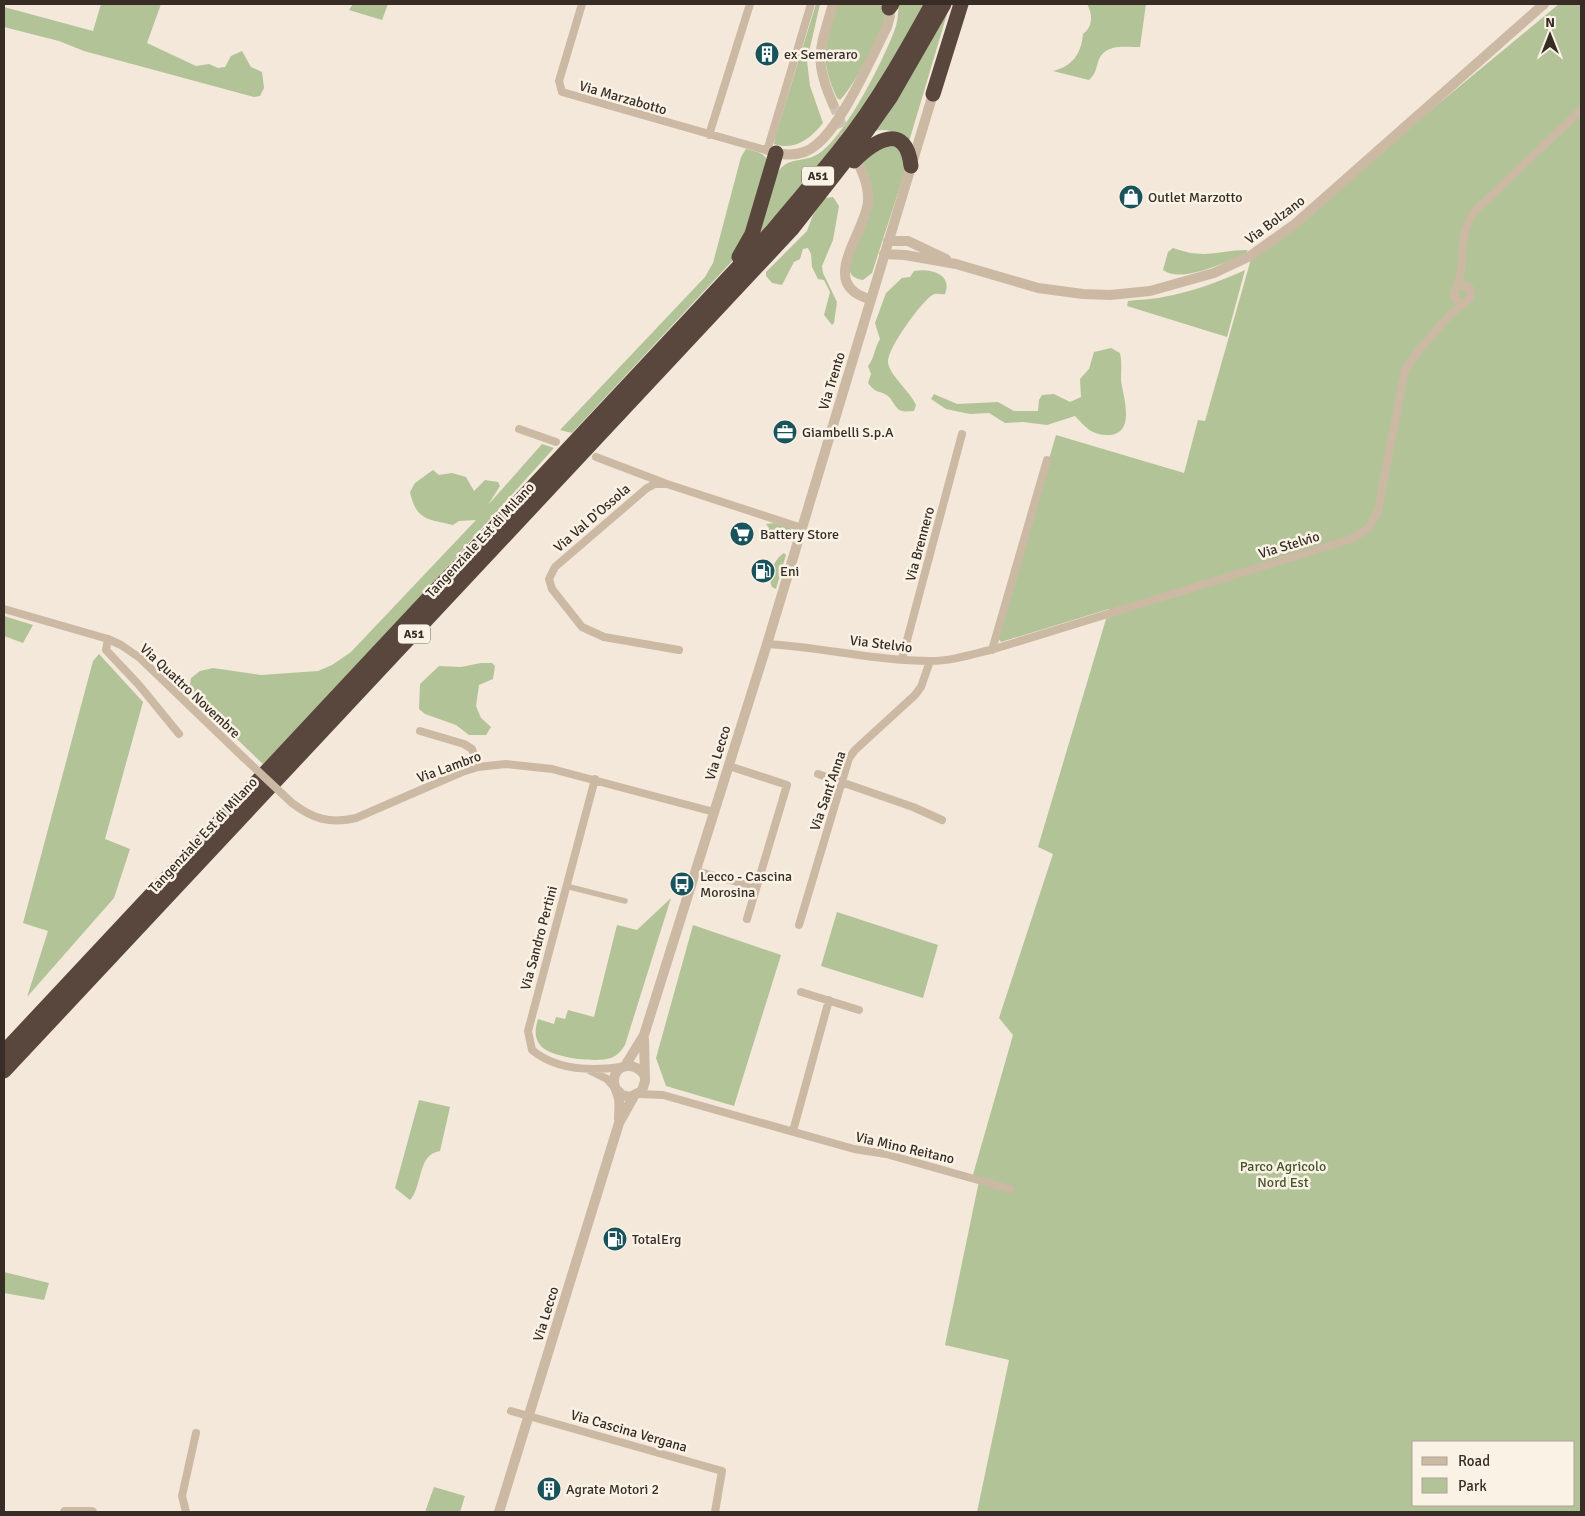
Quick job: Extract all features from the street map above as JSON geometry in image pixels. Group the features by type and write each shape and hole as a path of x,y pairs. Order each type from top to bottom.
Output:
{"highway":[{"name":"Tangenziale Est di Milano","path":"4,1052 773,230 842,146 896,67 932,4"},
{"name":"Tangenziale Est di Milano","path":"4,1071 722,306 791,230 890,98 944,4"},
{"path":"933,94 962,4"},
{"path":"820,193 868,147 880,140 896,141 904,146 910,157 911,166"},
{"path":"681,330 746,247 755,226 771,152"}],"street":[{"name":"Via Marzabotto","path":"582,4 559,81 562,92 569,96 771,152"},
{"path":"709,135 750,4"},
{"path":"812,4 771,152 800,154 816,146 827,135 854,91 887,27 890,19 890,5"},
{"path":"833,4 819,60 822,77 833,104"},
{"name":"Via Bolzano","path":"956,264 1038,288 1092,295 1150,291 1193,280 1220,270 1250,256 1295,224 1544,4"},
{"name":"Via Trento","path":"767,644 933,94"},
{"path":"1462,271 1471,296 1464,303 1455,298 1456,288 1462,271 1462,237 1466,223 1474,212 1581,110"},
{"path":"859,165 867,187 868,202 847,261 844,279 849,289 870,299"},
{"path":"888,241 913,242 956,264"},
{"path":"884,254 956,264"},
{"path":"1456,288 1462,285 1468,286"},
{"name":"Via Stelvio","path":"1450,315 1455,298"},
{"name":"Via Stelvio","path":"767,644 930,661 962,657 992,650 1351,539 1368,528 1378,510 1405,370 1418,350 1450,315 1464,303"},
{"path":"519,429 556,442"},
{"name":"Via Brennero","path":"902,659 962,434"},
{"path":"596,458 667,484 802,528"},
{"path":"992,650 1047,460"},
{"name":"Via Val D'Ossola","path":"667,484 655,484 647,488 555,566 549,579 552,589 576,620 592,633 604,637 679,650"},
{"name":"Via Quattro Novembre","path":"4,609 108,639 121,645 140,658 244,758"},
{"path":"108,639 106,650 140,685 179,734"},
{"name":"Via Lecco","path":"619,1123 619,1098 614,1079 644,1035 767,644"},
{"name":"Via Sant'Anna","path":"799,926 849,758 855,750 915,695 921,687 930,661"},
{"path":"420,731 464,744 472,749 478,768"},
{"name":"Via Lambro","path":"244,758 292,803 314,818 344,820 478,768 506,764 537,766 595,779 714,812"},
{"path":"729,766 787,785 747,919"},
{"path":"818,774 913,807 942,820"},
{"name":"Via Sandro Pertini","path":"585,1069 548,1061 532,1050 528,1031 595,779"},
{"path":"696,871 756,887"},
{"path":"566,886 625,901"},
{"path":"801,992 859,1010"},
{"path":"793,1131 829,1000"},
{"name":"Via Lecco","path":"498,1512 619,1123 645,1078 644,1035"},
{"path":"585,1069 624,1066 638,1068 645,1078"},
{"path":"585,1069 607,1079 622,1095 636,1095"},
{"name":"Via Mino Reitano","path":"645,1078 655,1091 663,1095 854,1149 895,1156 1010,1189"},
{"name":"Via Mino Reitano","path":"636,1095 663,1095"},
{"name":"Via Cascina Vergana","path":"511,1411 722,1471 715,1512"},
{"path":"186,1512 182,1496 196,1433"},
{"path":"65,1512 92,1512"}],"green space":[{"path":"101,4 161,4 147,43 196,66 209,64 218,68 225,67 231,56 242,51 251,67 262,72 264,88 260,96 254,97 84,51 59,41 4,27 4,7 93,31"},
{"path":"353,4 388,4 382,20 349,10"},
{"path":"816,4 820,4 807,61 810,86 823,123 807,139 795,145 782,146 774,144 775,137"},
{"path":"837,4 883,4 885,9 884,23 871,51 858,75 840,100 837,98 831,84 826,61 827,41"},
{"path":"899,4 928,4 861,116 755,244 778,172 786,164 818,154 840,132 863,96 883,57 896,26"},
{"path":"950,4 908,145 894,132 885,130 874,131"},
{"path":"1087,4 1146,4 1140,47 1116,47 1105,52 1089,80 1053,71 1066,66 1078,53 1083,34 1089,27 1091,20"},
{"name":"Parco Agricolo Nord Est","path":"1559,4 1581,4 1581,1512 977,1512 1009,1360 945,1345 979,1181 972,1178 1013,1035 999,1018 1053,854 1038,847 1109,609 1001,642 997,637 1056,435 1184,473 1198,420 1205,421 1251,259"},
{"path":"876,144 901,148 906,168 872,273 863,280 853,276 849,267 871,197 871,184 861,157"},
{"path":"746,149 763,155 767,160 769,170 735,258 572,433 560,430 705,277 713,263 741,157"},
{"path":"833,197 839,206 833,240 822,266 823,273 837,302 834,323 832,325 824,315 830,292 824,280 818,279 812,267 811,254 808,248 803,249 800,259 794,262 782,285 772,283 766,276 766,272 807,231 813,215 825,198"},
{"path":"1173,248 1184,252 1203,254 1248,250 1246,253 1216,266 1181,275 1171,274 1163,270 1168,252"},
{"path":"920,270 938,274 943,277 947,287 945,294 933,295 919,308 892,348 888,363 890,368 916,405 914,411 902,411 888,396 871,387 868,383 871,374 868,366 880,339 875,323 886,293 902,278 910,277 914,271"},
{"path":"1245,270 1227,337 1127,306 1128,301 1159,298 1184,292"},
{"path":"1111,348 1120,353 1121,380 1126,414 1122,429 1116,433 1107,435 1097,434 1086,427 1075,416 1047,425 1023,422 1005,423 989,413 970,414 946,409 931,399 934,394 957,404 998,402 1014,411 1038,411 1039,400 1042,395 1054,394 1070,402 1081,397 1080,379 1089,369 1094,352"},
{"path":"542,444 554,448 382,639 263,764 199,703 189,690 191,678 200,671 213,668 261,675 318,671 332,665 351,652 476,520 459,521 453,525 430,520 420,514 416,509 410,492 415,483 433,470 439,475 452,473 466,477 474,491 485,480 498,482 500,486 488,505"},
{"path":"774,523 791,528 790,536 782,535 766,541 769,528 766,524"},
{"path":"784,553 786,555 776,589 772,587 770,578 772,568 777,559"},
{"path":"4,616 33,625 23,643 4,636"},
{"path":"99,654 143,702 105,839 130,849 114,898 27,997 48,931 23,923 93,661"},
{"path":"492,663 495,666 493,679 479,685 476,706 481,718 491,727 486,735 469,735 456,725 425,714 419,709 420,684 439,666 461,667"},
{"path":"671,898 625,1045 621,1051 611,1058 585,1060 553,1053 540,1045 536,1033 538,1019 554,1024 556,1017 565,1019 568,1010 594,1017 617,925 637,930"},
{"path":"837,912 938,945 923,998 821,966"},
{"path":"693,925 781,955 734,1106 666,1086 656,1058"},
{"path":"419,1100 450,1107 440,1151 433,1153 427,1158 417,1187 410,1200 395,1188"},
{"path":"4,1272 49,1283 44,1300 4,1293"},
{"path":"434,1487 465,1496 460,1512 425,1512"}],"tunnel":[{"path":"833,104 849,142"}],"place":[{"name":"ex Semeraro","path":"767,54"},
{"name":"Outlet Marzotto","path":"1131,197"},
{"name":"Giambelli S.p.A","path":"785,432"},
{"name":"Battery Store","path":"742,534"},
{"name":"Eni","path":"763,571"},
{"name":"Lecco - Cascina Morosina","path":"682,884"},
{"name":"TotalErg","path":"615,1239"},
{"name":"Agrate Motori 2","path":"549,1489"}]}
